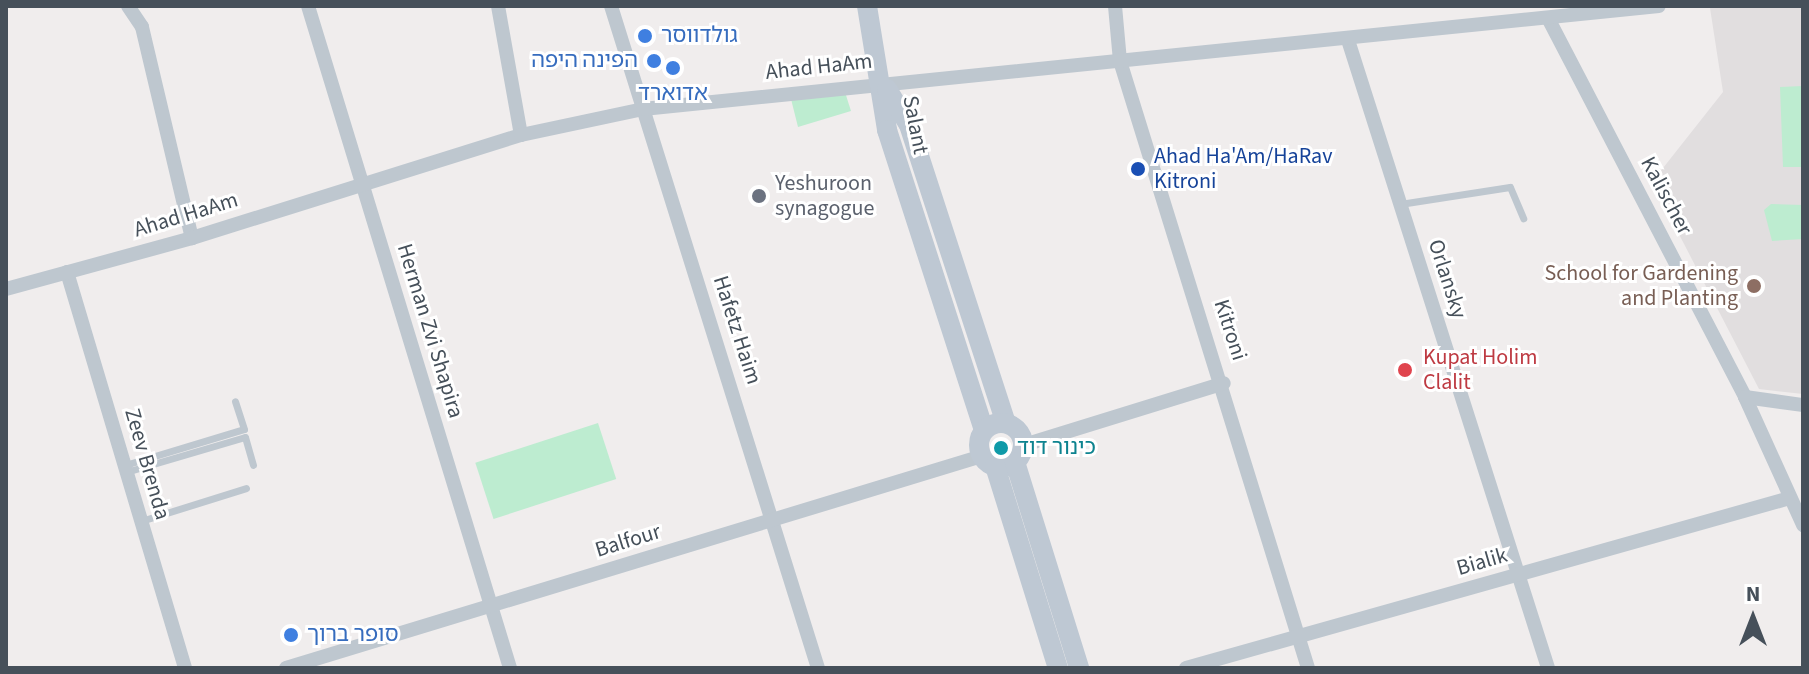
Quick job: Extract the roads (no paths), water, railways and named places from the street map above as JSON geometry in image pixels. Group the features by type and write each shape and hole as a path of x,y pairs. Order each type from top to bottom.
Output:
{"street":[{"path":"128,6 142,27 192,238"},
{"name":"Herman Zvi Shapira","path":"308,6 510,668"},
{"path":"498,6 521,135"},
{"name":"Hafetz Haim","path":"611,6 775,519 818,668"},
{"path":"867,6 883,83"},
{"name":"Kitroni","path":"1115,6 1120,61 1224,383 1308,668"},
{"name":"Ahad HaAm","path":"6,289 192,238 521,135 643,109 883,83 1549,20 1659,6"},
{"name":"Kalischer","path":"1549,20 1745,397 1803,525"},
{"name":"Orlansky","path":"1348,40 1548,668"},
{"name":"Salant","path":"883,83 909,125 1006,423"},
{"name":"Salant","path":"883,83 887,130 984,430"},
{"name":"Zeev Brenda","path":"67,272 185,668"},
{"name":"Balfour","path":"286,668 775,519 1004,457 1224,383"},
{"path":"1745,397 1803,405"},
{"path":"1058,668 1004,457 1019,431 1006,423 984,430 1004,457 1079,668"},
{"name":"Bialik","path":"1186,668 1790,498"}],"lane":[{"path":"1400,204 1510,187 1523,218"},
{"path":"126,468 244,429 235,401"},
{"path":"126,468 245,437 253,465"},
{"path":"141,521 246,488"}],"place":[{"name":"גולדווסר","path":"645,36"},
{"name":"הפינה היפה","path":"654,61"},
{"name":"אדוארד","path":"673,68"},
{"name":"Ahad Ha'Am/HaRav Kitroni","path":"1138,169"},
{"name":"Yeshuroon synagogue","path":"759,196"},
{"name":"School for Gardening and Planting","path":"1754,286"},
{"name":"Kupat Holim Clalit","path":"1405,370"},
{"name":"כינור דוד","path":"1001,448"},
{"name":"סופר ברוך","path":"291,635"}]}
